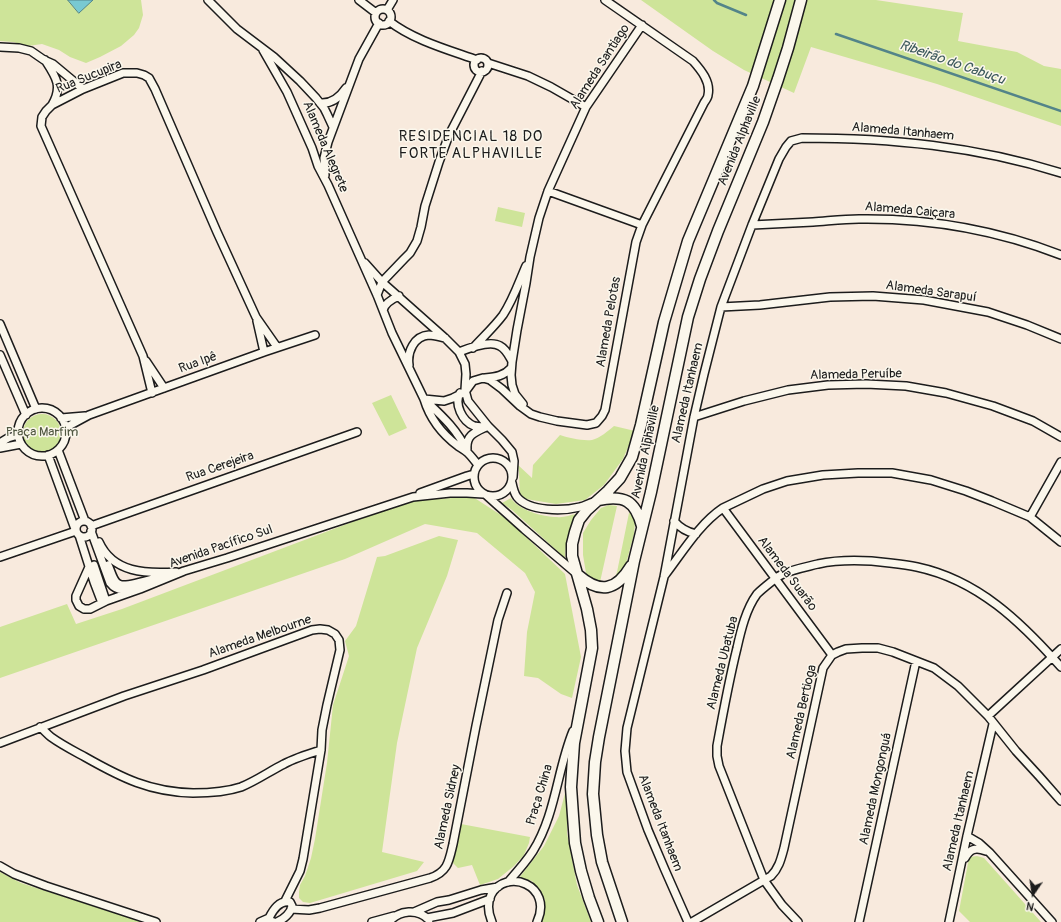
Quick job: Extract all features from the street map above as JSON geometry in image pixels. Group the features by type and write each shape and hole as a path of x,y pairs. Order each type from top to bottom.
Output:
{"main road":[{"name":"Avenida Alphaville","path":"581,708 592,648 591,630 587,609 572,556 572,544 575,532 579,520 587,510 620,478 632,457 639,436 664,322 688,241 753,86 780,0"},
{"name":"Avenida Alphaville","path":"622,922 602,862 597,835 594,794 595,762 599,737 634,561 643,528 688,317 718,231 763,122 776,86 801,0"},
{"path":"598,500 617,498 630,503 639,515 643,528"},
{"path":"578,575 585,582 592,585 603,588 614,586 622,580 634,561"},
{"path":"581,708 574,743 572,765 575,843 589,898 598,922"}],"street":[{"path":"208,0 237,29 274,57 300,81 320,103 333,128"},
{"path":"359,0 376,13"},
{"path":"387,10 393,0"},
{"path":"605,0 642,25"},
{"path":"376,13 380,10 387,10"},
{"path":"376,13 376,20 379,23 386,24 391,16 387,10"},
{"path":"389,21 397,27 424,41 477,60 482,58 488,63 528,76 586,107"},
{"path":"328,185 324,168 326,150 360,59 379,23"},
{"name":"Alameda Pelotas","path":"483,378 493,382 508,394 515,403 532,414 540,417 582,425 596,423 605,410 636,242 642,225 708,95 706,78 693,61 642,25"},
{"name":"Alameda Santiago","path":"532,414 520,402 513,390 511,380 517,330 530,257 539,218 548,191 586,107 642,25"},
{"path":"0,47 19,48 31,51 44,60 49,61 83,89"},
{"name":"Alameda Alegrete","path":"263,50 286,89 312,148 318,166 360,256 392,333 424,399 430,416 440,430 468,453 478,465"},
{"path":"44,60 55,77 57,85 58,91 52,105"},
{"path":"477,60 475,68 478,71 482,71"},
{"path":"377,295 382,282 410,253 417,241 426,200 438,162 449,135 482,71 486,69 488,63"},
{"name":"Rua Sucupira","path":"164,388 143,356 41,126 42,117 52,105 83,89 124,73 138,72 144,75 148,78 155,89 217,232 256,317 277,348"},
{"path":"286,89 291,84 300,81"},
{"path":"320,103 330,102 337,98 350,84"},
{"name":"Alameda Itanhaem","path":"688,922 664,870 627,772 625,751 627,728 664,577 694,417 721,307 779,159 791,141 802,138 842,138 893,141 992,154 1061,173"},
{"path":"312,148 326,150"},
{"path":"548,191 642,225"},
{"name":"Alameda Caiçara","path":"752,225 859,219 904,220 941,224 984,232 1027,243 1061,255"},
{"name":"Alameda Alegrete","path":"360,256 382,282 459,352 465,364 466,374 463,391 457,402 458,406 469,423 475,426 488,426"},
{"name":"Alameda Santiago","path":"473,348 503,314 514,294 530,257"},
{"path":"383,310 385,305 390,300 399,296"},
{"name":"Alameda Sarapuí","path":"721,307 760,305 830,297 873,296 924,300 988,312 1061,339"},
{"name":"Rua Sucupira","path":"256,317 264,352"},
{"path":"0,324 36,409"},
{"name":"Rua Ipê","path":"65,428 90,415 315,335"},
{"name":"Alameda Alegrete","path":"411,372 409,353 416,341 424,336 431,335 445,338"},
{"path":"424,399 444,401 463,391 473,381 500,376 505,373 512,364 504,348 496,344 489,344 459,352"},
{"path":"0,355 26,415"},
{"name":"Rua Sucupira","path":"143,356 152,393"},
{"name":"Alameda Peruíbe","path":"694,417 744,401 788,390 828,385 866,384 906,386 946,393 993,406 1033,422 1061,437"},
{"path":"463,391 468,401 488,426 512,452 514,461 512,480 509,489 499,496 492,497 485,495"},
{"path":"424,399 451,425 468,453"},
{"path":"36,409 50,410 56,413 61,418 65,428 65,438 61,447 48,455 41,456 30,453 21,444 18,435 20,424 26,415 36,409"},
{"name":"Rua Ipê","path":"61,418 90,415"},
{"path":"468,453 468,439 472,434 488,426"},
{"name":"Rua Cerejeira","path":"91,528 357,432"},
{"path":"0,443 8,438 18,435"},
{"path":"0,448 21,444"},
{"path":"58,450 85,521 91,528 101,546 113,576 118,584 126,585 184,571"},
{"path":"48,455 104,602"},
{"path":"578,575 476,487 474,474 478,465 485,460 498,458 504,461 512,471 512,480 516,495 518,499 526,504 553,510 581,507 598,500"},
{"path":"1030,517 1061,462"},
{"path":"664,577 696,534 717,512 723,508 763,489 788,481 830,475 892,473 931,480 966,491 1030,517 1061,542"},
{"name":"Avenida Pacífico Sul","path":"89,567 77,593 76,600 79,606 84,609 184,571 413,497 474,474"},
{"name":"Avenida Pacífico Sul","path":"413,497 450,493 485,495"},
{"name":"Alameda Suarão","path":"723,508 832,655"},
{"path":"85,521 79,522 76,526 94,582 104,602"},
{"path":"674,521 684,530 696,534"},
{"path":"0,557 78,533 88,535 91,528"},
{"path":"91,528 110,583 116,588 126,590 184,571"},
{"path":"101,546 117,564 131,570 161,573 184,571"},
{"name":"Alameda Ubatuba","path":"798,922 782,906 764,880 719,766 716,752 731,673 742,630 749,609 757,595 764,587 781,574 795,569 826,563 874,561 917,567 939,573 986,596 1011,615 1035,637 1061,667"},
{"name":"Alameda Sidney","path":"291,909 309,910 320,908 430,878 436,876 445,868 453,844 498,620 507,593"},
{"name":"Alameda Melbourne","path":"0,742 124,696 203,670 287,639 320,628 328,630 335,634 339,640 340,650 324,724 303,859 300,871 285,901"},
{"name":"Alameda Bertioga","path":"692,922 771,876 776,871 784,848 823,668 832,655 846,649 878,648 893,652 934,668 958,686 988,716 1016,752 1061,801"},
{"path":"988,716 1061,649"},
{"name":"Alameda Mongonguá","path":"858,922 916,661"},
{"name":"Praça China","path":"372,922 392,919 402,913 414,912 438,902 481,890 498,887 508,882 528,859 542,833 550,813 567,746 581,708"},
{"name":"Alameda Itanhaem","path":"951,921 967,836 993,724"},
{"path":"40,727 69,748 136,783 161,790 182,793 212,792 241,786 285,763 321,750"},
{"path":"967,836 979,843 988,852 1052,922"},
{"path":"962,863 969,852 973,849 988,852"},
{"path":"0,866 14,874 46,886 156,922"},
{"path":"508,882 517,881 534,889 539,896 541,905 537,922"},
{"name":"Praça China","path":"490,899 493,892 498,887"},
{"path":"414,912 421,914 429,920 490,899"},
{"path":"490,899 488,907 492,922"},
{"path":"260,922 271,920 272,912 277,906 285,901 290,902 292,906 288,914 278,922"}],"green space":[{"path":"0,0 141,0 143,15 139,28 134,35 121,46 86,63 70,57 59,50 42,44 28,46 13,42 0,41"},
{"path":"641,0 876,0 963,13 958,41 1017,52 1044,66 1061,69 1061,126 937,84 811,47 794,93 744,70 713,51"},
{"path":"498,207 525,213 522,227 495,221"},
{"path":"391,395 407,428 389,436 372,403"},
{"name":"Praça Marfim","path":"38,414 46,414 56,419 60,426 60,440 56,447 46,452 38,452 28,447 26,444 23,437 23,429 28,419 31,417"},
{"path":"614,426 635,431 623,459 604,485 585,500 556,504 526,499 520,495 518,465 532,478 533,465 560,435 576,439 592,440 601,436"},
{"path":"473,497 507,519 565,574 581,657 572,698 561,694 538,678 524,676 527,632 535,592 525,573 477,533 425,524 345,559 0,678 0,627 67,604 76,624 122,609 414,500"},
{"path":"511,498 519,506 538,514 551,517 564,517 576,514 567,541 565,558 512,510 502,503"},
{"path":"609,505 617,506 600,582 592,580 586,573 583,555 583,533 601,508"},
{"path":"629,513 633,513 635,522 634,534 624,571 614,580 617,572"},
{"path":"439,536 458,540 447,576 417,648 397,743 382,852 424,862 417,871 310,903 303,902 299,898 300,885 305,876 311,858 315,839 327,763 333,705 349,656 345,641 356,626 377,557 385,556"},
{"path":"568,782 567,833 577,885 591,922 542,922 545,900 532,881 519,878 544,846 559,816"},
{"path":"461,824 530,837 529,843 524,855 514,866 498,879 480,885 472,865 458,868 452,862 459,838"},
{"path":"977,856 984,858 1041,922 970,922 959,911 968,863 970,857"},
{"path":"0,872 21,883 142,922 0,922"}],"water":[{"path":"68,0 93,0 79,13"}],"waterway":[{"name":"Ribeirão do Cabuçu","path":"714,0 717,3 746,15"},
{"name":"Ribeirão do Cabuçu","path":"836,34 1061,111"}],"district":[{"name":"RESIDENCIAL 18 DO FORTE ALPHAVILLE","path":"471,146"}]}
